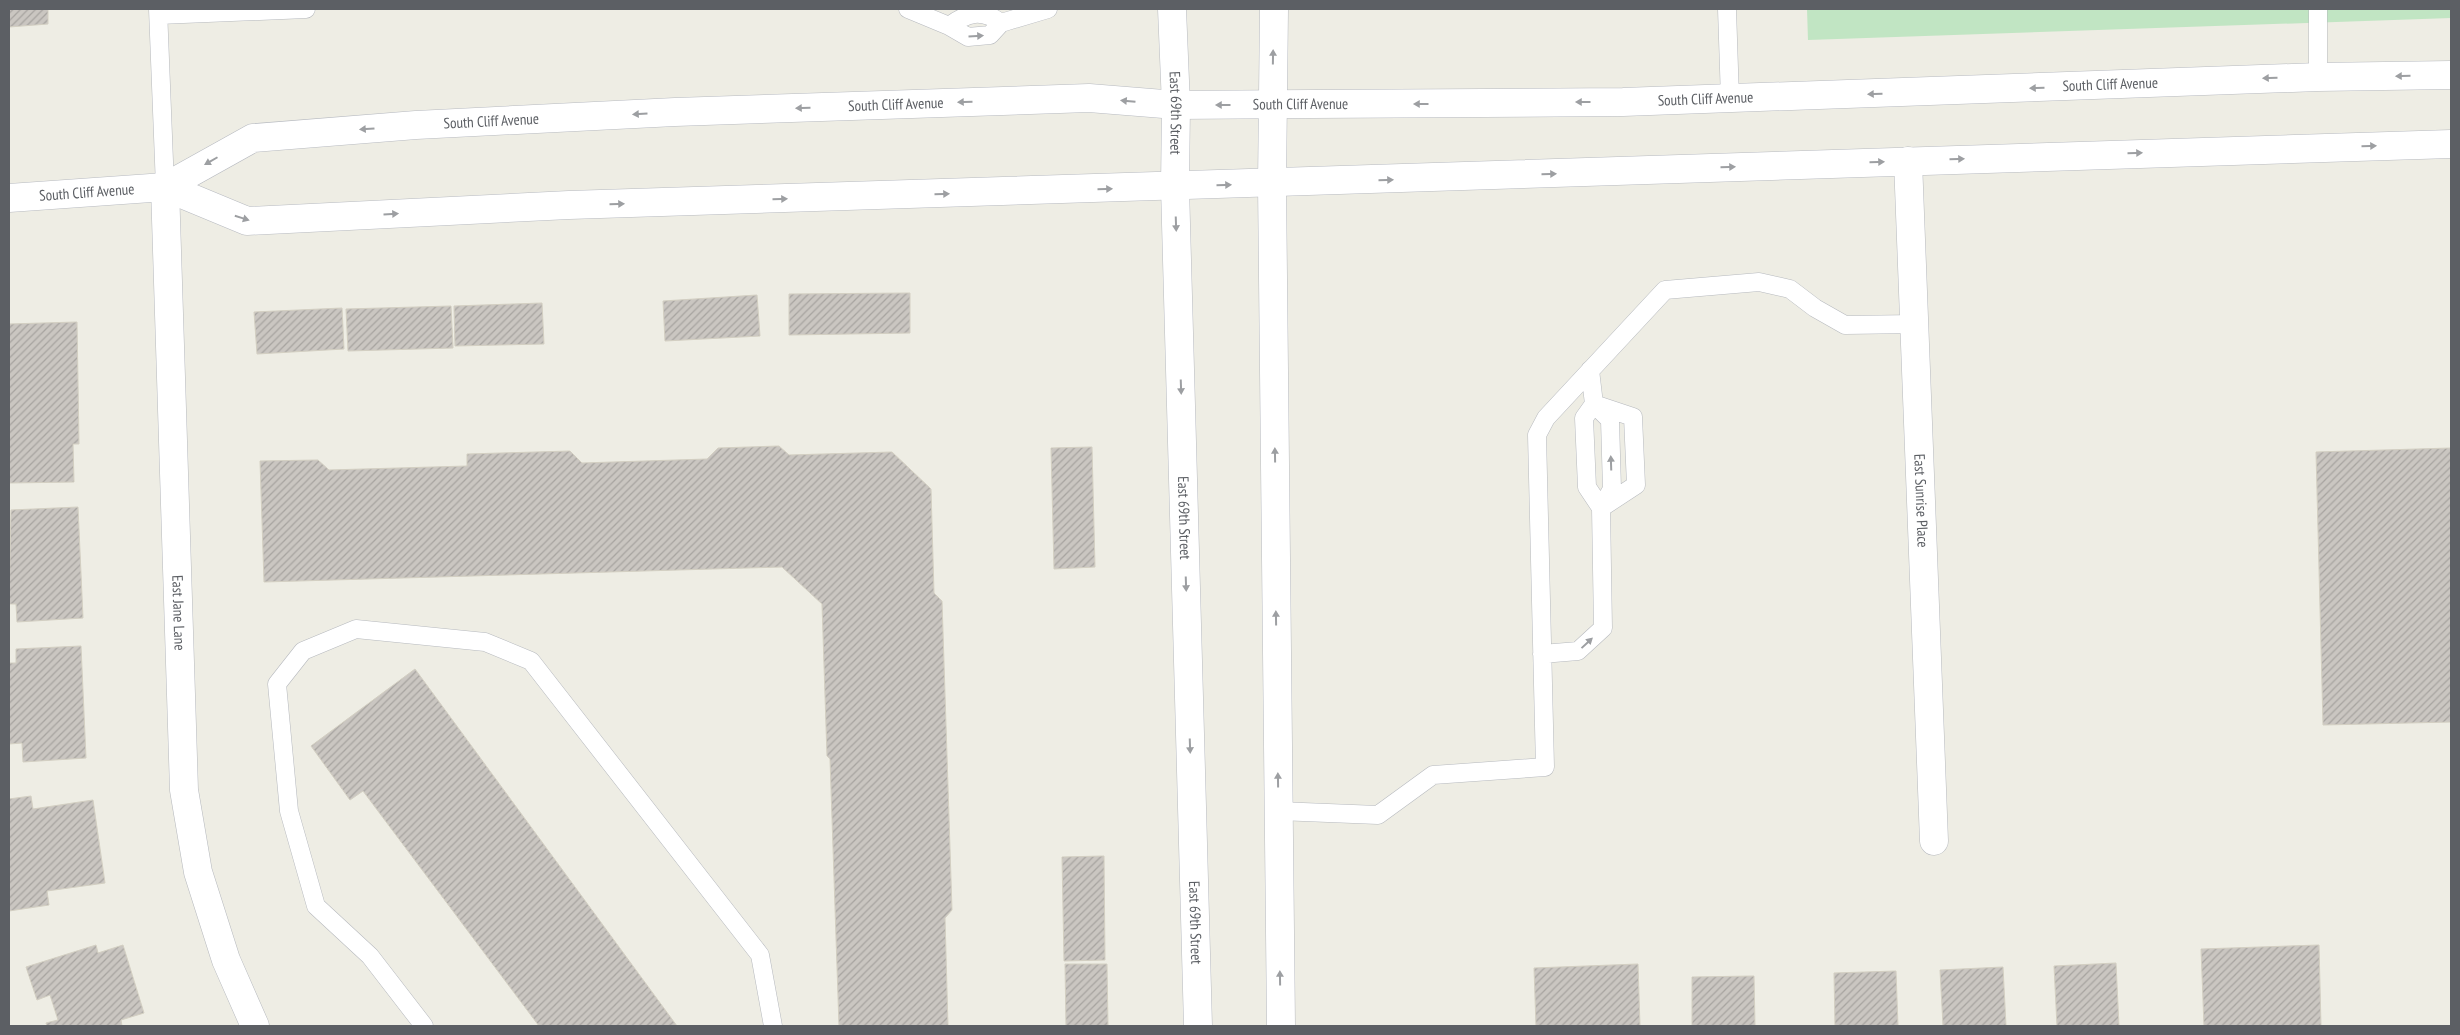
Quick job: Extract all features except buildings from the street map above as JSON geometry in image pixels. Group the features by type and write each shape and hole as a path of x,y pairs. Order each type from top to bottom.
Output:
{"main road":[{"name":"East 69th Street","path":"1172,9 1176,105 1175,187 1198,1026"},
{"path":"1274,9 1272,184 1281,1026"},
{"name":"South Cliff Avenue","path":"165,188 253,138 416,125 685,112 1089,98 1176,105 1730,99 2318,76 2451,75"},
{"name":"South Cliff Avenue","path":"9,198 165,188 247,221 585,204 1272,184 2451,144"},
{"name":"East Sunrise Place","path":"1908,161 1934,841"},
{"name":"East Jane Lane","path":"165,188 184,790 198,872 226,960 255,1026"}],"lane":[{"path":"165,188 159,12 306,9"},
{"path":"908,9 931,14 949,26 965,14 990,14 1001,23 1048,9"},
{"path":"1727,9 1730,99"},
{"path":"2318,9 2318,76"},
{"path":"1278,811 1378,815 1433,775 1545,768 1537,435 1546,418 1664,290 1759,282 1790,288 1815,308 1845,325 1915,324"},
{"path":"1542,654 1578,651 1603,628 1601,508 1612,489 1610,420 1594,404 1590,370"},
{"path":"1594,404 1584,418 1587,486 1601,508"},
{"path":"1594,404 1633,417 1636,485 1601,508"},
{"path":"424,1026 370,956 316,906 289,811 277,684 303,651 356,629 485,642 531,661 760,955 773,1026"}],"green space":[{"path":"1807,9 2451,9 2451,18 1808,40"}]}
